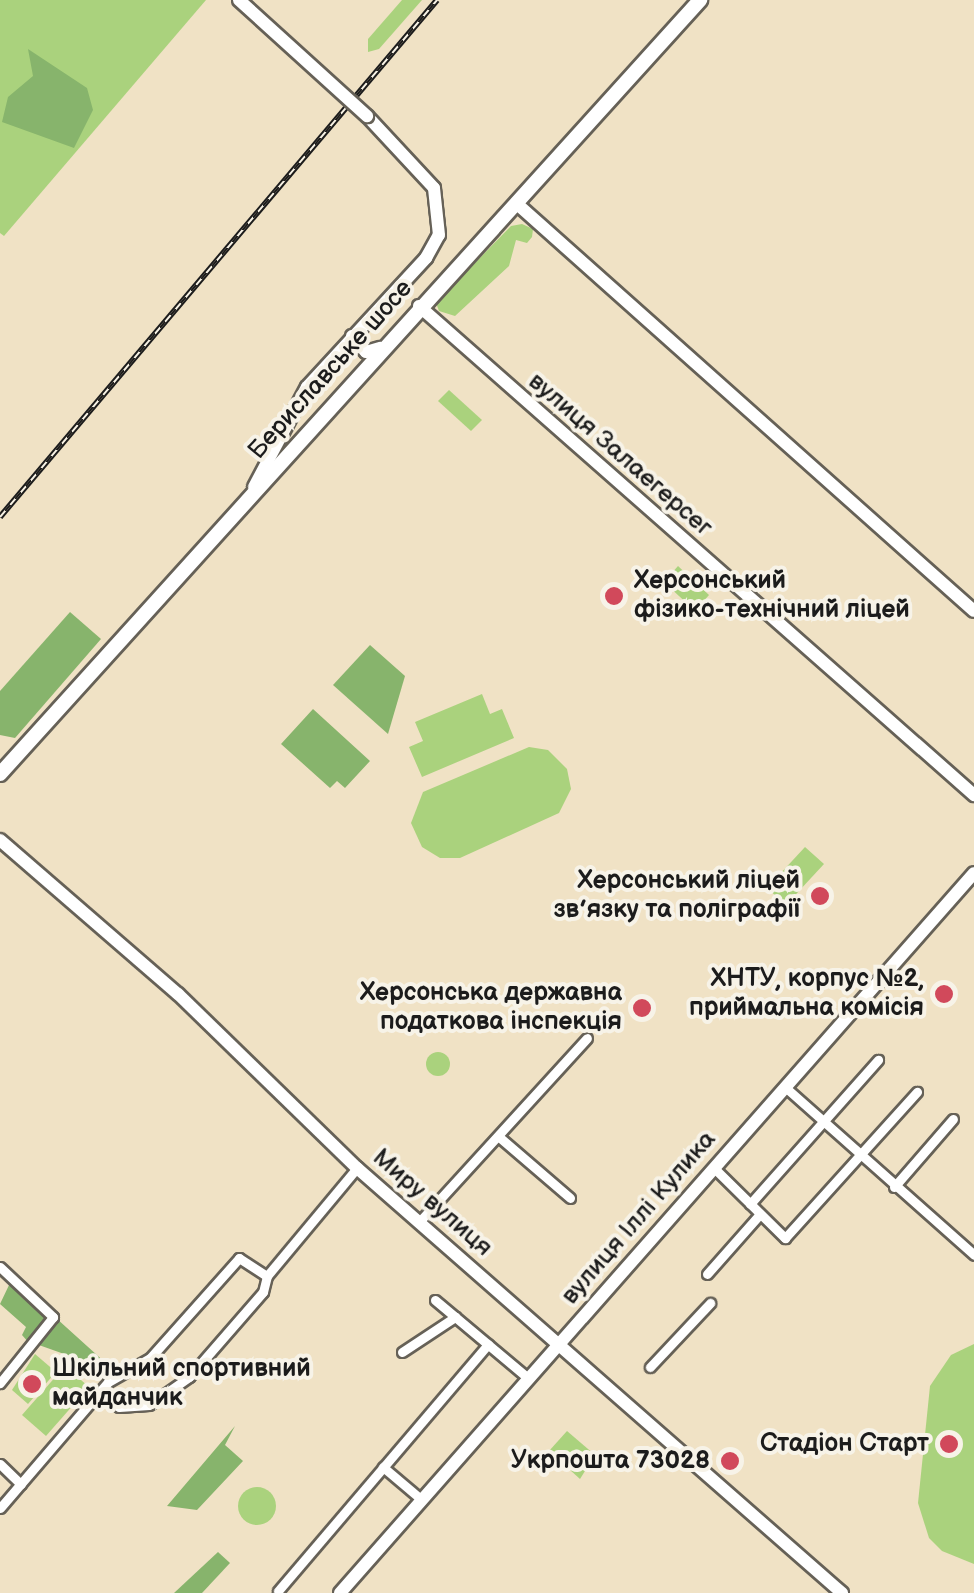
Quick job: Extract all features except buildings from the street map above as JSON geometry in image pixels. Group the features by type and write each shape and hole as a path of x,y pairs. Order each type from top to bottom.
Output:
{"main road":[{"name":"Бериславське шосе","path":"0,774 254,486 700,0"}],"street":[{"path":"238,0 396,140 439,201 433,247 307,388 254,486"},
{"path":"516,203 974,612"},
{"name":"вулиця Залаегерсег","path":"419,306 974,794"},
{"path":"352,336 366,352 380,348"},
{"name":"Миру вулиця","path":"0,840 178,994 357,1168 842,1593"},
{"name":"вулиця Іллі Кулика","path":"340,1593 974,874"},
{"path":"419,1222 587,1038"},
{"path":"750,1204 878,1060"},
{"path":"785,1087 858,1157 974,1255"},
{"path":"714,1168 785,1238 917,1092"},
{"path":"894,1187 953,1119"},
{"path":"498,1136 570,1198"},
{"path":"99,1393 119,1407 149,1405 189,1376 263,1292 267,1276 357,1168"},
{"path":"707,1274 760,1214"},
{"path":"0,1508 99,1393 150,1358 239,1258 267,1276"},
{"path":"0,1267 53,1317 0,1383"},
{"path":"435,1300 528,1378"},
{"path":"650,1367 710,1303"},
{"path":"402,1352 455,1317"},
{"path":"278,1590 488,1344"},
{"path":"0,1464 21,1484"},
{"path":"383,1467 422,1500"}],"green space":[{"path":"0,0 206,0 4,236 0,233"},
{"path":"402,0 422,0 379,49 368,52 368,39"},
{"path":"28,49 87,88 93,110 74,148 2,122 8,97 33,76"},
{"path":"522,224 533,229 532,237 527,243 516,240 509,266 455,316 439,311 436,303 511,226"},
{"path":"449,390 482,420 471,431 438,401"},
{"path":"678,566 709,595 695,611 664,582"},
{"path":"70,612 101,639 15,738 0,735 0,691"},
{"path":"370,645 405,676 388,734 333,685"},
{"path":"482,694 490,714 502,709 514,738 422,777 409,747 423,741 415,722"},
{"path":"313,709 370,761 345,788 337,781 330,788 281,744"},
{"path":"529,747 548,750 567,769 571,789 559,813 460,858 440,858 422,847 411,823 423,792"},
{"path":"805,847 824,864 786,905 767,888"},
{"path":"438,1052 450,1064 438,1076 426,1064"},
{"path":"10,1283 47,1318 29,1343 22,1335 26,1327 0,1304"},
{"path":"56,1318 108,1365 100,1374 81,1360 36,1344"},
{"name":"Стадіон Старт","path":"974,1344 974,1564 942,1551 929,1538 918,1503 930,1386 951,1355"},
{"name":"Шкільний спортивний майданчик","path":"35,1354 56,1372 28,1404 12,1390"},
{"path":"65,1366 89,1387 46,1436 22,1415"},
{"path":"235,1426 225,1445 243,1461 197,1510 167,1506"},
{"path":"567,1431 595,1455 580,1479 549,1451"},
{"path":"257,1487 270,1493 276,1506 270,1519 257,1525 244,1519 238,1506 244,1493"},
{"path":"218,1552 230,1563 202,1593 174,1593"}],"railway":[{"path":"0,517 437,0"}],"place":[{"name":"Херсонський фізико-технічний ліцей","path":"614,596"},
{"name":"Херсонський ліцей зв’язку та поліграфії","path":"820,896"},
{"name":"ХНТУ, корпус №2, приймальна комісія","path":"944,994"},
{"name":"Херсонська державна податкова інспекція","path":"642,1008"},
{"name":"Шкільний спортивний майданчик","path":"32,1384"},
{"name":"Стадіон Старт","path":"949,1444"},
{"name":"Укрпошта 73028","path":"730,1461"}]}
